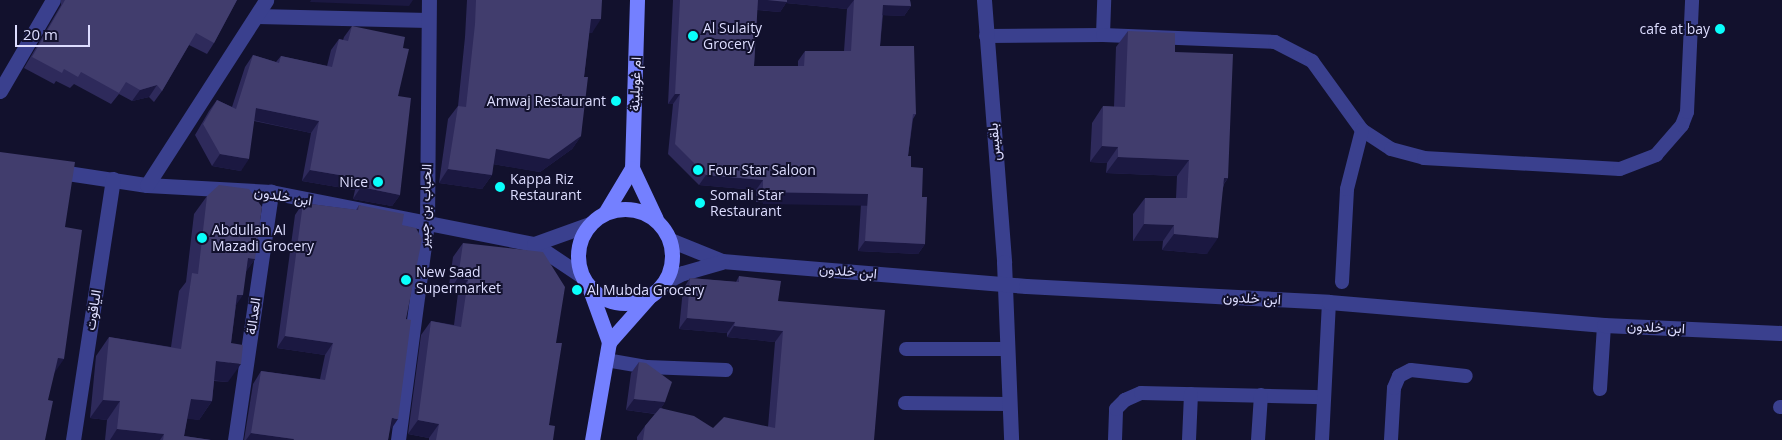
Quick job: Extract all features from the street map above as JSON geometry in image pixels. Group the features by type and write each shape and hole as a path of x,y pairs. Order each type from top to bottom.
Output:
{"street":[{"path":"0,91 52,0"},
{"path":"147,185 266,0"},
{"name":"الحباب بن جبير","path":"398,440 426,224 428,0"},
{"name":"ام غويلينة","path":"637,0 632,168 656,219"},
{"name":"بلقيس","path":"984,0 1004,262 1002,284 1011,440"},
{"path":"257,16 428,20"},
{"name":"ام غويلينة","path":"605,213 632,168"},
{"name":"ابن خلدون","path":"38,169 147,185 271,192 534,244 585,280"},
{"name":"الياقوت","path":"73,440 113,179"},
{"name":"العدالة","path":"235,440 271,192"},
{"path":"534,244 590,224 605,213 623,209 640,211 656,219 670,240 672,261 665,282 609,342"},
{"path":"590,224 581,240 578,258 609,342 592,440"},
{"name":"ابن خلدون","path":"670,240 722,261 1002,284 1329,302 1604,325 1782,333"},
{"name":"ابن خلدون","path":"665,282 683,272 722,261"},
{"path":"585,280 601,296 616,302 633,302 649,297"}],"lane":[{"path":"1103,35 1104,0"},
{"path":"986,36 1103,35 1262,40 1288,46 1322,71 1362,130 1390,149 1424,158 1620,169 1645,162 1666,147 1682,125 1687,112 1692,0"},
{"path":"1342,282 1347,189 1362,130"},
{"path":"1322,440 1329,302"},
{"path":"1600,389 1604,325"},
{"path":"906,349 1006,349"},
{"path":"606,360 646,367 726,370"},
{"path":"1391,440 1394,388 1399,376 1411,370 1466,376"},
{"path":"1115,440 1116,409 1125,400 1141,392 1324,397"},
{"path":"1189,440 1191,394"},
{"path":"1258,440 1260,395"},
{"path":"905,403 1009,404"}],"building":[{"path":"65,0 237,0 214,43 196,33 162,91 157,85 140,90 126,82 119,93 81,72 78,77 64,69 62,73 32,57"},
{"path":"476,0 602,0 601,19 591,19 584,77 588,77 581,136 549,159 496,149 492,175 448,169 458,106 466,107"},
{"path":"680,0 758,0 754,66 804,66 805,51 851,51 854,0 910,0 911,6 883,5 880,46 914,46 916,114 913,114 908,156 911,156 911,167 923,168 922,197 927,197 925,244 865,241 868,194 763,192 763,180 706,175 675,144 680,94 675,94"},
{"path":"767,0 787,0 787,2"},
{"path":"352,26 405,37 403,48 409,49 398,96 411,98 400,195 361,187 363,179 310,170 319,121 256,108 249,159 220,154 203,124 217,100 236,109 253,55 279,63 281,56 332,67 339,39 348,41"},
{"path":"1128,31 1175,33 1175,52 1233,54 1228,178 1224,178 1218,238 1174,234 1174,225 1144,224 1145,198 1187,198 1189,160 1118,157 1118,147 1102,146 1103,106 1125,107"},
{"path":"0,152 75,162 65,227 82,230 64,359 58,358 48,400 53,401 45,440 0,440"},
{"path":"219,185 249,189 262,207 255,259 248,258 243,295 237,295 231,343 243,345 241,364 216,361 212,401 191,399 184,436 211,440 163,440 164,434 117,429 120,401 103,400 109,337 181,349 192,273 198,274 207,196"},
{"path":"303,203 358,210 359,205 404,214 402,225 416,228 422,239 406,319 411,320 398,419 392,418 388,440 294,440 251,433 261,371 325,380 333,343 285,336"},
{"path":"463,243 543,252 565,287 556,343 562,343 549,425 555,426 553,440 436,440 439,424 418,420 431,321 461,327 468,280 458,278"},
{"path":"739,276 781,281 778,301 885,310 874,440 643,440 645,426 660,408 694,416 713,428 724,417 775,428 783,331 734,326 735,322 687,318 690,278 739,282"},
{"path":"639,362 646,363 672,382 665,402 634,399"}],"place":[{"name":"cafe at bay","path":"1720,29"},
{"name":"Al Sulaity Grocery","path":"693,36"},
{"name":"Amwaj Restaurant","path":"616,101"},
{"name":"Four Star Saloon","path":"698,170"},
{"name":"Nice","path":"378,182"},
{"name":"Kappa Riz Restaurant","path":"500,187"},
{"name":"Somali Star Restaurant","path":"700,203"},
{"name":"Abdullah Al Mazadi Grocery","path":"202,238"},
{"name":"New Saad Supermarket","path":"406,280"},
{"name":"Al Mubda Grocery","path":"577,290"}]}
